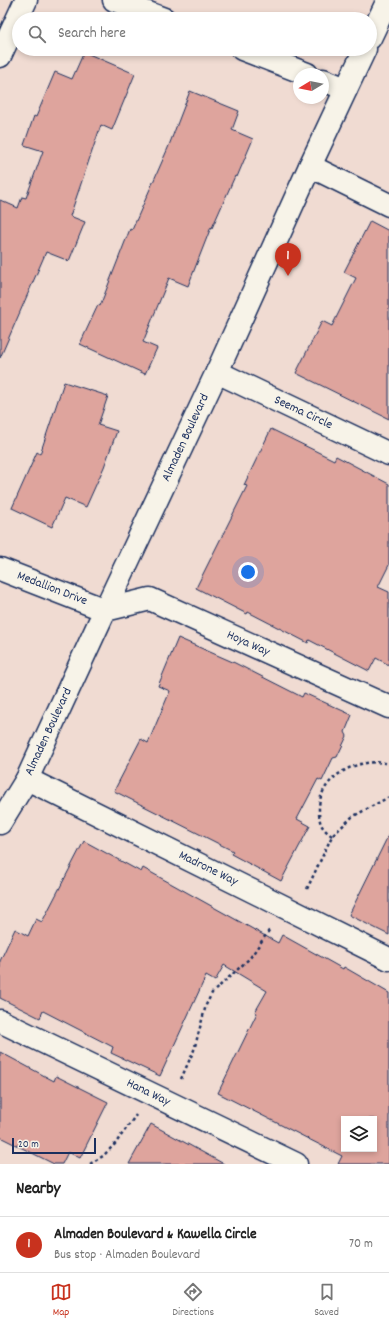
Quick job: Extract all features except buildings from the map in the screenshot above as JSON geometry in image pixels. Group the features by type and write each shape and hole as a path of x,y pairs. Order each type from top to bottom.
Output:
{"street":[{"path":"20,12 26,0"},
{"path":"114,0 146,12"},
{"path":"377,23 388,0"},
{"path":"0,56 12,30"},
{"path":"260,56 293,69"},
{"name":"Almaden Boulevard","path":"0,824 27,779 217,372 362,56"},
{"path":"329,82 346,89"},
{"path":"310,166 389,205"},
{"name":"Seema Circle","path":"217,372 389,454"},
{"name":"Medallion Drive","path":"0,569 105,610"},
{"name":"Hoya Way","path":"105,610 150,599 389,707"},
{"name":"Madrone Way","path":"27,779 389,959"},
{"name":"Hana Way","path":"0,1021 296,1164"}],"path":[{"path":"332,836 322,829 318,818 318,801 326,785 350,767 366,763 380,762 389,764"},
{"path":"90,1164 103,1156 115,1144 139,1111 177,1088 194,1050 206,1005 212,993 250,958 273,925 304,898 332,836 352,816 389,797"}],"place":[{"name":"Almaden Boulevard & Kawella Circle","path":"288,276"}]}
